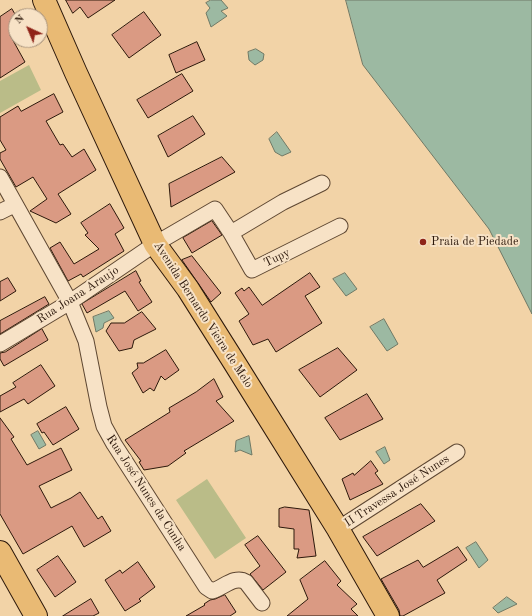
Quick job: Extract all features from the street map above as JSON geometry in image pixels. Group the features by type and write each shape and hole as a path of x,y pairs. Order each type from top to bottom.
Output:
{"main road":[{"name":"Avenida Bernardo Vieira de Melo","path":"44,0 155,244 188,289 338,529 388,616"},
{"path":"0,552 36,616"}],"street":[{"name":"Rua José Nunes da Cunha","path":"0,177 14,205 70,302 86,341 104,426 114,444 206,587 212,591 236,579 242,579 262,603"},
{"path":"231,233 283,202 322,183"},
{"path":"0,212 14,205"},
{"name":"Tupy","path":"155,244 215,210 231,233 252,270 340,226"},
{"name":"Rua Joana Araujo","path":"0,344 70,302 155,244"},
{"name":"II Travessa José Nunes","path":"338,529 457,452"}],"shaded area":[{"path":"211,0 221,0 228,8 221,11 227,16 211,27 206,13 210,8 206,3"},
{"path":"346,0 532,0 532,314 489,229 363,65"},
{"path":"256,49 264,54 263,60 255,65 249,60 248,52"},
{"path":"29,65 41,90 0,113 0,81"},
{"path":"277,132 291,152 282,156 275,152 269,139"},
{"path":"345,273 357,289 346,296 333,279"},
{"path":"109,311 114,318 104,323 103,328 96,332 93,317"},
{"path":"384,319 398,344 387,351 370,327"},
{"path":"38,431 46,445 39,449 31,435"},
{"path":"249,436 252,455 240,450 235,452 236,441"},
{"path":"385,447 390,460 384,464 376,452"},
{"path":"207,479 246,538 215,559 176,500"},
{"path":"476,542 488,560 479,568 466,548"},
{"path":"507,597 517,604 498,613 493,608"}],"building":[{"path":"66,0 115,0 88,18 80,7 73,13"},
{"path":"8,12 8,48 17,48 25,62 0,78 0,17"},
{"path":"144,12 161,35 129,58 112,35"},
{"path":"197,42 205,60 176,73 169,55"},
{"path":"182,74 193,91 148,118 137,100"},
{"path":"54,94 63,112 46,121 60,145 63,144 72,157 84,149 96,170 58,194 71,214 56,223 30,211 47,199 33,177 16,187 0,159 0,153 6,150 0,140 0,117 18,106 21,111"},
{"path":"193,116 205,134 168,157 158,136"},
{"path":"222,157 235,172 171,207 169,184"},
{"path":"110,204 124,228 115,234 124,251 83,277 81,274 68,281 50,248 60,242 74,264 99,249 85,235 88,233 81,223"},
{"path":"212,221 222,235 192,253 183,238"},
{"path":"192,256 221,293 211,302 182,260"},
{"path":"136,271 141,281 139,282 152,302 138,311 125,291 87,313 82,304"},
{"path":"310,273 320,287 305,296 322,323 276,352 268,339 253,345 239,321 249,314 235,293 242,288 244,291 249,287 262,305"},
{"path":"8,278 16,291 0,301 0,282"},
{"path":"45,297 49,304 0,334 0,321"},
{"path":"142,312 156,329 134,340 132,348 119,351 106,331 111,323 124,323"},
{"path":"42,329 48,340 4,366 0,359 0,353 5,352"},
{"path":"338,348 357,370 320,397 299,370"},
{"path":"166,350 179,370 165,380 161,376 154,391 150,388 143,393 132,373 138,368 137,363 143,363"},
{"path":"41,365 55,386 28,404 24,399 0,412 0,396 16,387 13,383"},
{"path":"214,379 223,397 216,401 234,421 184,451 186,453 168,466 144,470 139,462 141,461 125,440 170,412 169,408"},
{"path":"367,394 383,419 340,440 325,418"},
{"path":"66,407 79,429 53,445 44,432 42,433 37,424"},
{"path":"0,418 14,437 11,439 27,465 61,448 72,470 39,486 51,508 80,492 98,519 102,516 111,531 84,547 72,526 23,554 0,514"},
{"path":"371,461 378,471 375,473 383,484 350,500 342,479 353,473 354,475"},
{"path":"421,504 435,521 377,556 363,537"},
{"path":"285,507 309,510 316,556 297,558 299,549 294,549 294,529 279,527 279,509"},
{"path":"258,536 286,572 263,590 250,574 260,566 245,545"},
{"path":"458,547 467,560 437,580 445,593 403,616 400,616 399,610 381,579 418,560 423,567"},
{"path":"58,556 76,582 55,597 37,570"},
{"path":"325,561 341,581 337,585 357,604 351,609 358,616 287,616 308,599 300,580"},
{"path":"138,562 155,587 139,599 141,601 125,611 105,580 120,570 122,573"},
{"path":"225,595 236,612 230,616 186,616 205,605 204,604 210,600"},
{"path":"91,599 99,613 93,616 63,616"}],"place":[{"name":"Praia de Piedade","path":"423,242"}]}
